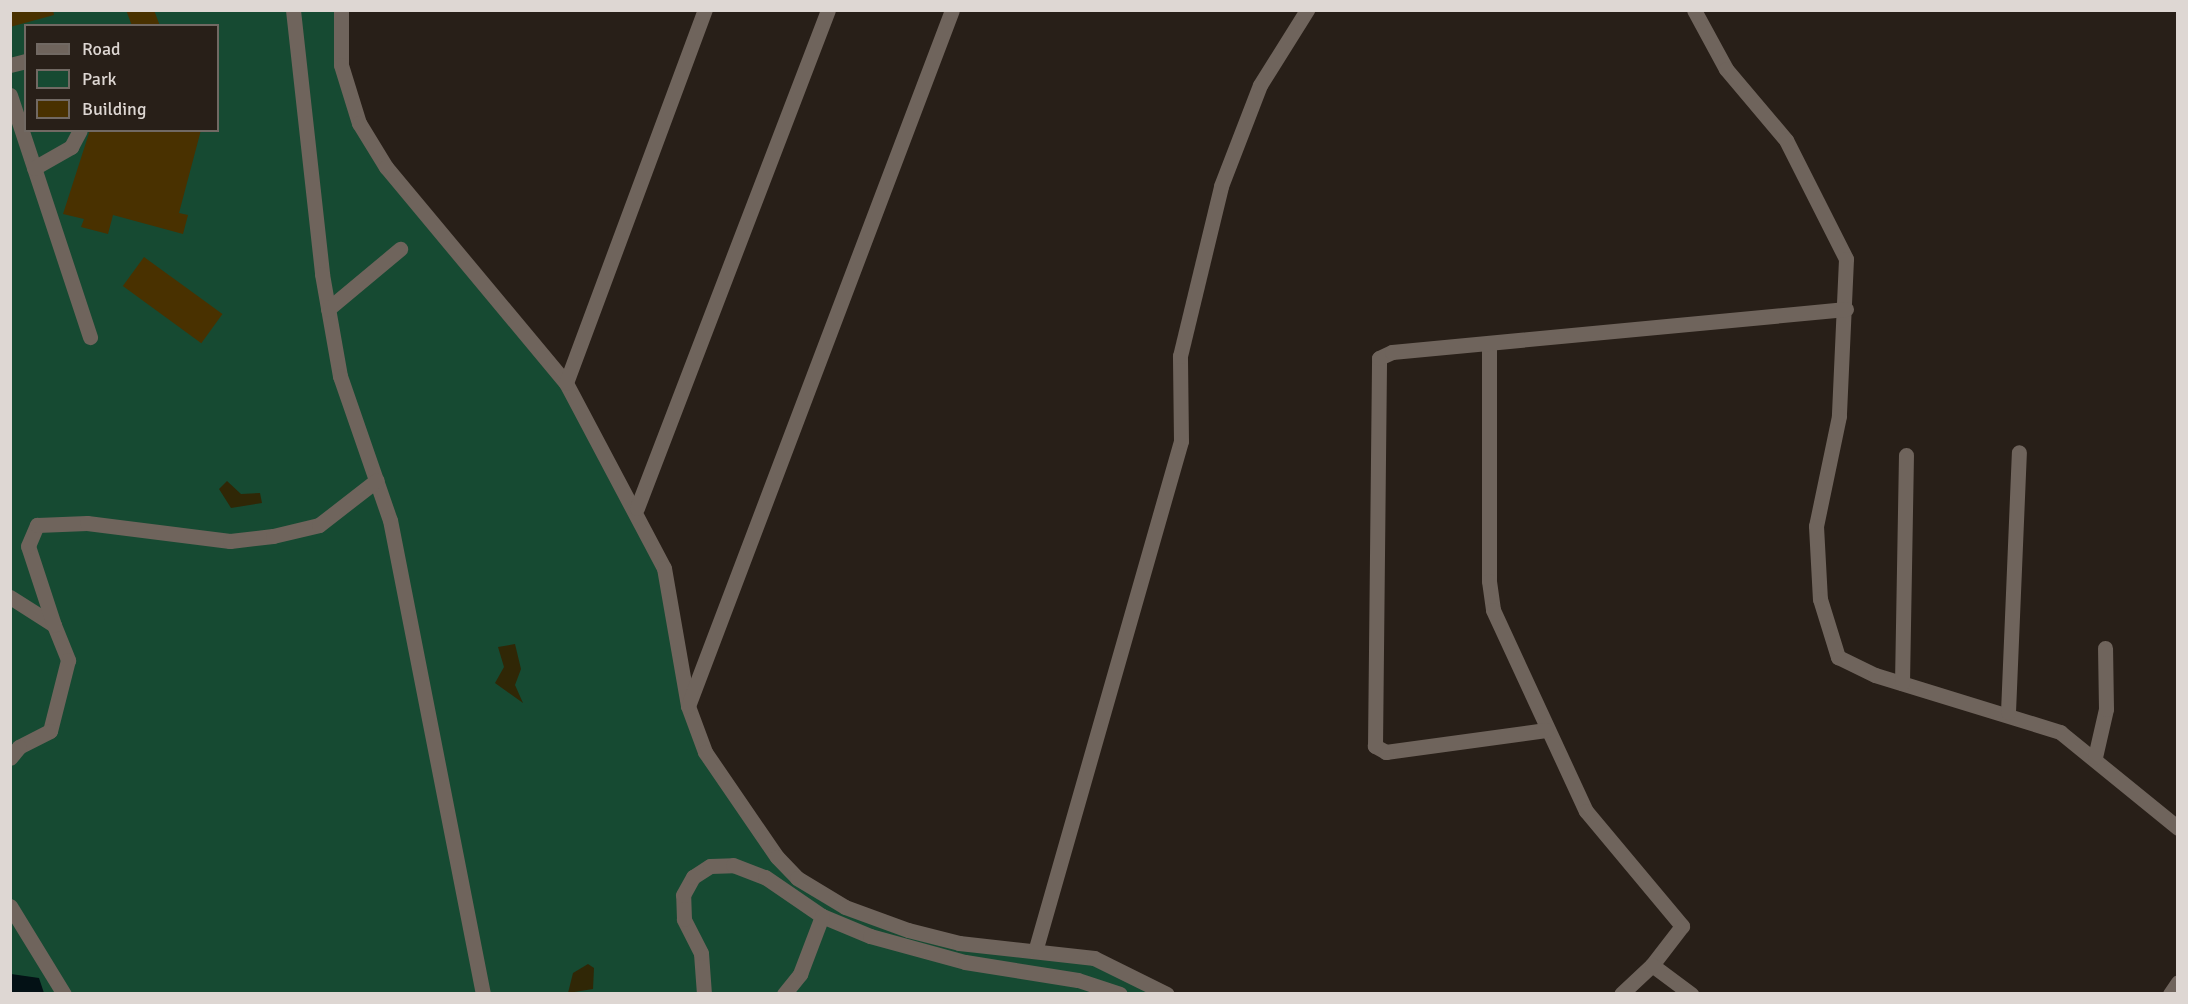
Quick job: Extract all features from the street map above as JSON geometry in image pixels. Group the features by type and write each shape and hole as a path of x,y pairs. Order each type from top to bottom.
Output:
{"street":[{"path":"292,10 328,309 348,406 390,520 483,993"},
{"path":"341,10 341,65 359,123 386,167 566,383 637,508 664,568 688,706 705,752 757,832 797,878 845,907 908,930 959,943 1036,948 1094,958 1167,993"},
{"path":"566,383 705,10"},
{"path":"637,508 828,10"},
{"path":"688,706 952,10"},
{"path":"1036,948 1181,441 1180,356 1221,186 1260,85 1307,10"},
{"path":"1694,10 1726,69 1786,140 1839,239 1846,259 1846,309 1839,416 1816,526 1820,599 1838,657 1902,683 2008,712 2060,732 2095,757 2178,828"},
{"path":"10,95 90,337"},
{"path":"34,168 71,147 79,132"},
{"path":"328,309 400,249"},
{"path":"1546,730 1386,752 1374,742 1378,358 1392,352 1489,345 1846,309"},
{"path":"1489,345 1488,581 1493,610 1546,730 1586,811 1679,918 1680,934 1652,965 1621,993"},
{"path":"2008,712 2019,452"},
{"path":"1902,683 1906,455"},
{"path":"10,758 19,747 50,731 58,712 68,660 28,546 37,525 87,523 230,541 273,536 319,525 377,480"},
{"path":"10,597 54,625"},
{"path":"2095,757 2106,709 2105,648"},
{"path":"704,993 701,953 684,920 683,895 693,877 711,866 733,865 765,877 822,916 936,955 1078,980 1120,993"},
{"path":"10,906 64,993"},
{"path":"784,993 800,974 822,916"},
{"path":"1652,965 1692,993"},
{"path":"2169,993 2178,982"}],"green space":[{"path":"336,10 336,66 355,128 561,385 659,569 699,754 775,863 843,912 1092,964 1157,993 11,994 11,11"}],"sand":[{"path":"227,481 241,494 260,493 262,503 231,508 219,489"},
{"path":"515,644 521,669 515,685 523,703 495,683 504,667 498,647"},
{"path":"588,964 594,968 593,989 568,993 573,973"}],"shaded area":[{"path":"11,974 39,978 44,993 11,993"}],"building":[{"path":"10,10 53,10 54,15 10,27"},
{"path":"126,10 154,10 159,24 131,24"},
{"path":"89,132 200,132 179,213 188,215 183,234 113,215 108,234 81,227 84,219 63,214"},
{"path":"144,257 222,314 201,343 123,286"}]}
